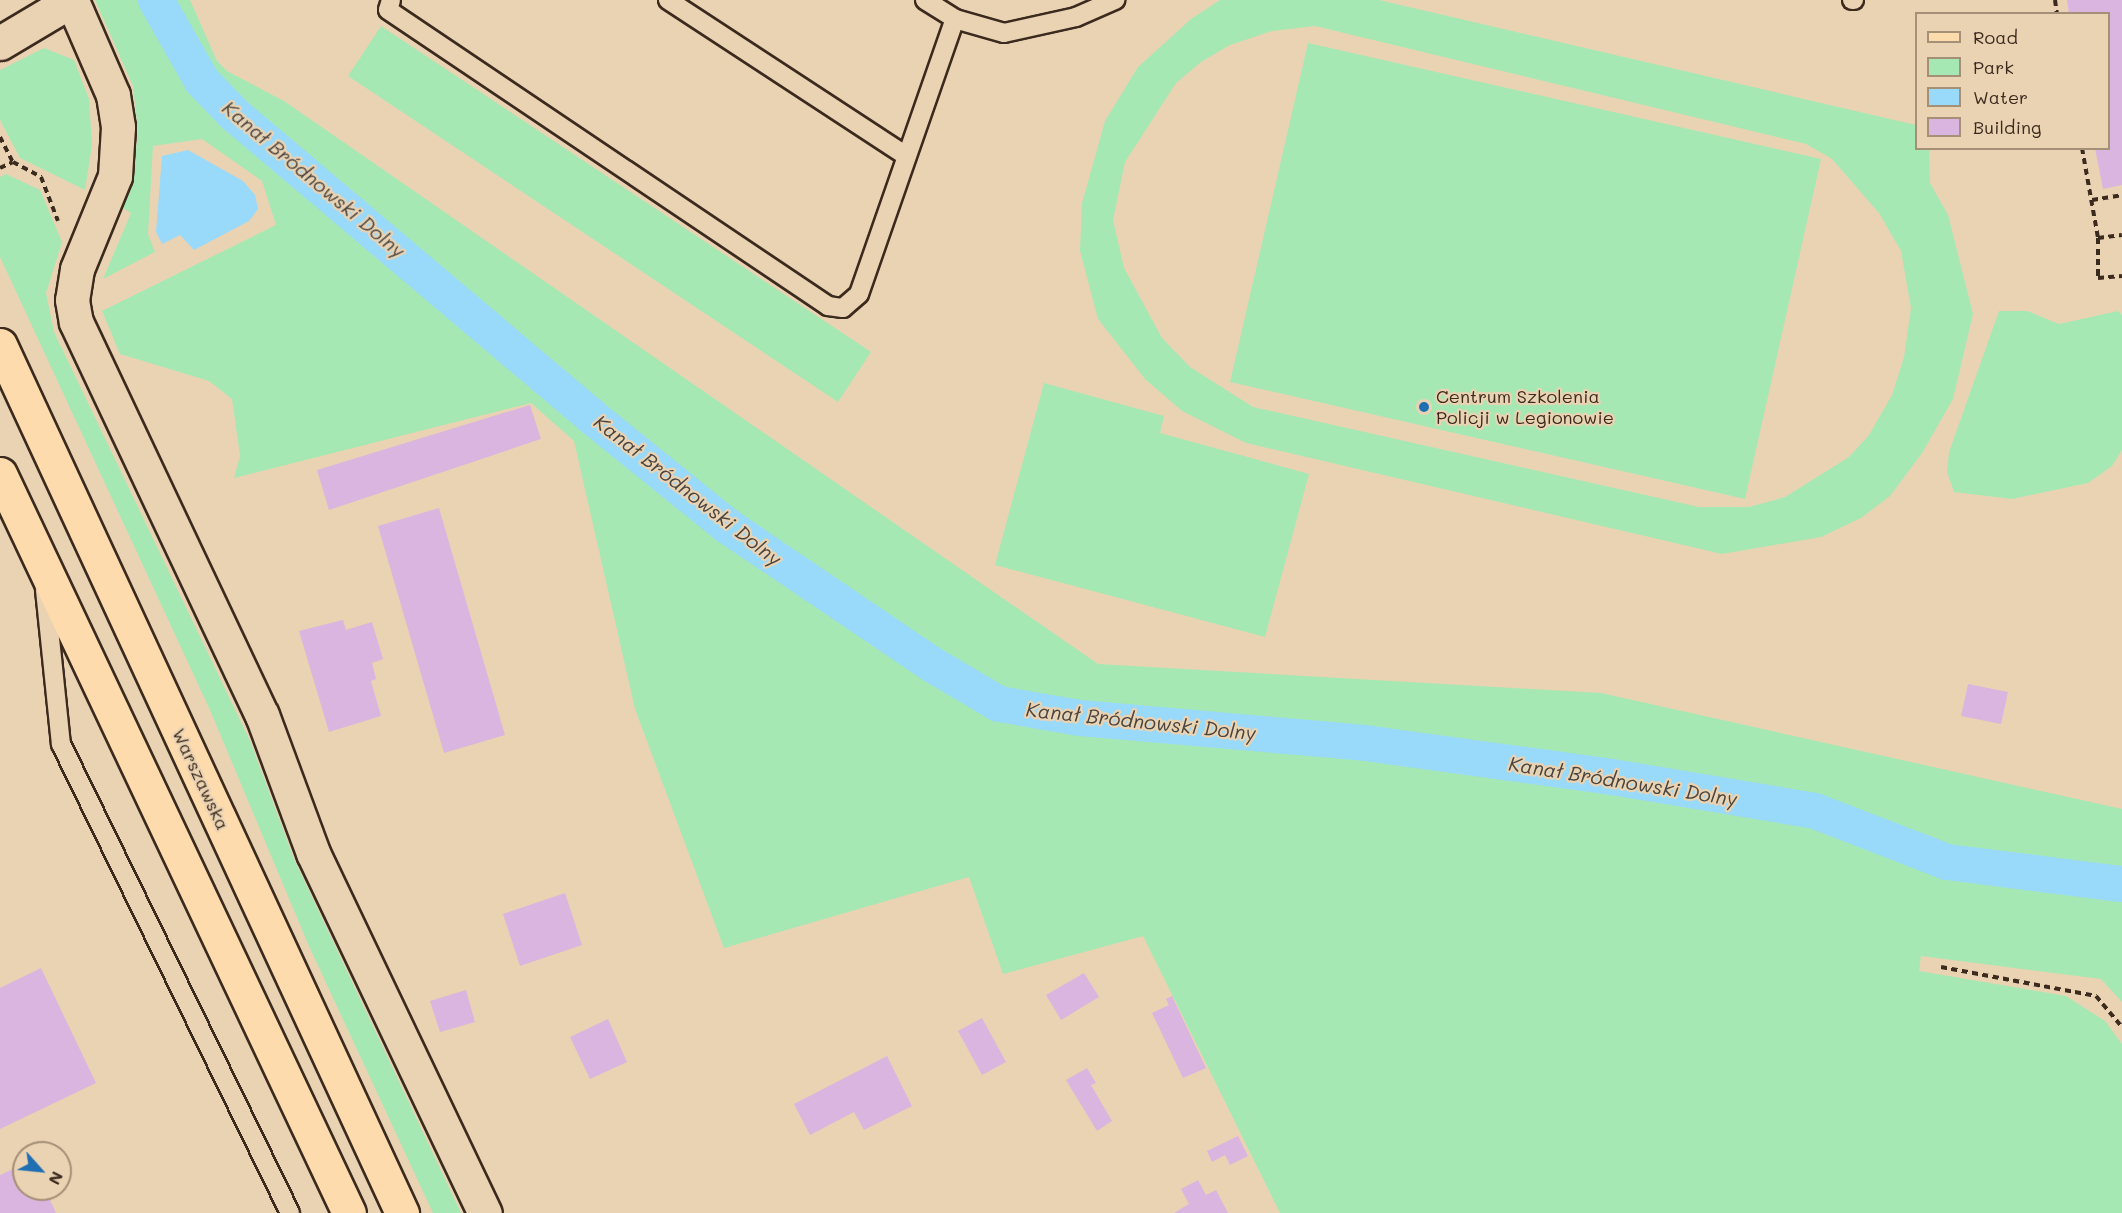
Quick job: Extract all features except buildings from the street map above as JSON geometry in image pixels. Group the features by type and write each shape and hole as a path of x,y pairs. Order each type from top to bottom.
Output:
{"main road":[{"name":"Warszawska","path":"0,345 402,1213"},
{"path":"0,474 349,1213"}],"street":[{"path":"0,43 73,2 113,95 118,127 115,176 77,269 72,300 76,322 262,715 313,853 485,1213"}],"lane":[{"path":"391,0 388,10 828,306 843,308 859,294 955,19"},
{"path":"668,0 906,156"},
{"path":"925,0 955,19 1004,33 1076,17 1115,0"},
{"path":"43,564 61,744 290,1213"}],"path":[{"path":"0,138 13,162 41,177"},
{"path":"2082,150 2098,238 2098,278 2122,276"},
{"path":"0,168 13,162"},
{"path":"2092,200 2122,195"},
{"path":"2098,238 2122,235"},
{"path":"1941,967 2096,996 2122,1027"}],"green space":[{"path":"95,0 190,0 217,61 227,71 284,101 1098,664 1601,693 2122,809 2122,1002 2101,979 1921,956 1919,971 2066,996 2105,1021 2122,1044 2122,1213 1280,1213 1143,936 1003,974 969,877 724,948 635,709 574,441 531,403 234,478 240,456 232,399 209,381 120,354 102,311 276,225 262,181 202,139 153,146 148,234 155,252 103,279 131,213 123,208 133,180 138,130 133,86"},
{"path":"1220,0 1379,0 1915,125 1915,150 1929,150 1930,183 1948,215 1973,314 1953,399 1922,453 1890,496 1861,518 1821,537 1722,554 1246,443 1182,411 1145,379 1098,319 1080,251 1082,203 1105,121 1138,67 1191,19","holes":["1315,26 1806,144 1832,159 1879,213 1901,251 1911,308 1904,357 1892,395 1869,435 1849,457 1785,497 1749,507 1699,507 1253,407 1190,367 1162,338 1124,268 1113,220 1125,162 1176,83 1201,62 1230,45 1272,31"]},
{"path":"381,26 871,352 838,402 348,76"},
{"path":"1308,43 1821,159 1745,499 1230,382"},
{"path":"44,48 74,60 89,99 92,145 85,190 20,158 0,120 0,70"},
{"path":"6,174 40,190 62,242 46,293 54,332 250,741 294,859 461,1213 433,1213 308,944 210,710 0,257 0,177"},
{"path":"1999,311 2027,311 2059,324 2118,311 2122,315 2122,450 2112,466 2088,483 2012,499 1954,492 1947,472 1949,452"},
{"path":"1044,383 1164,416 1160,433 1309,474 1265,637 995,565"}],"water":[{"path":"188,150 243,181 255,195 258,209 249,221 194,250 180,235 162,244 156,232 162,156"}],"waterway":[{"name":"Kanał Bródnowski Dolny","path":"156,0 202,81 235,115 591,416 726,525 933,665 999,704 1080,718 1365,743 1612,777 1815,811 1947,862 2122,884"}],"place":[{"name":"Centrum Szkolenia Policji w Legionowie","path":"1424,407"}]}
